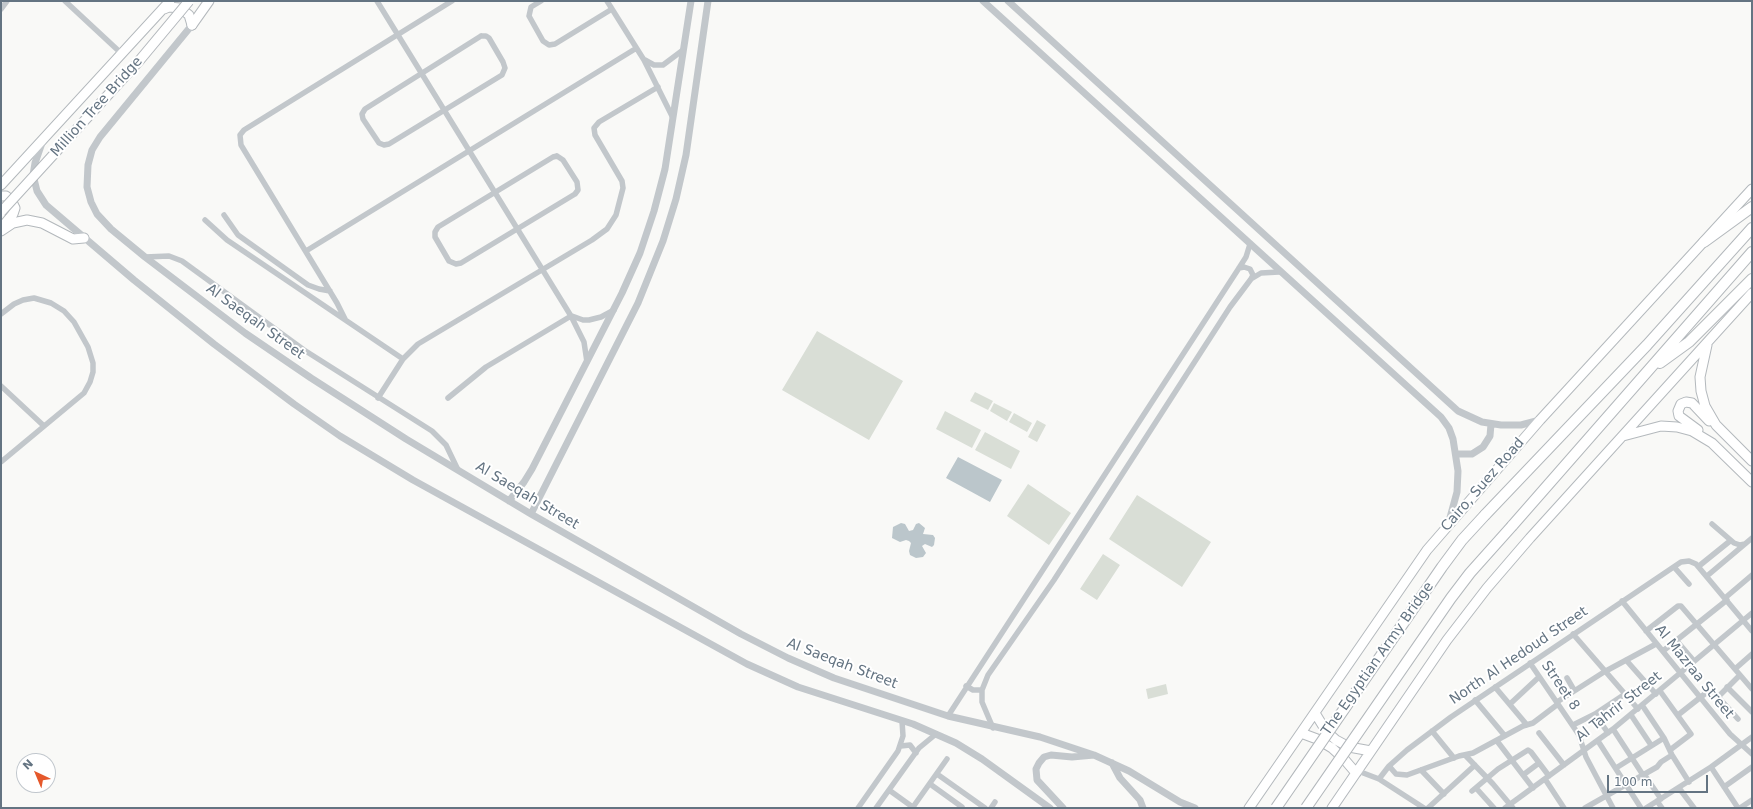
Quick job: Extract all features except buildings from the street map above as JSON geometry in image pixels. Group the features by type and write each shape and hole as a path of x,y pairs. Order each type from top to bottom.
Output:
{"highway":[{"path":"1704,242 1752,207"},
{"name":"Cairo, Suez Road","path":"1485,515 1647,345 1752,228"},
{"path":"1651,368 1752,252"},
{"path":"1651,368 1682,348 1752,279"},
{"name":"The Egyptian Army Bridge","path":"1306,808 1450,598 1480,561 1651,368"},
{"name":"The Egyptian Army Bridge","path":"1276,808 1442,567 1462,540 1485,515"}],"main road":[{"path":"1,185 122,54 163,5 170,1"},
{"name":"Million Tree Bridge","path":"1,212 139,60 190,1"},
{"path":"192,25 209,1"},
{"path":"163,5 180,8 189,15 192,25"},
{"name":"Cairo, Suez Road","path":"1249,808 1302,733 1417,562 1540,420 1752,189"},
{"path":"1,196 6,196 11,200 15,208 13,214 1,230"},
{"path":"1,230 13,223 28,220 42,223 73,239 84,238"},
{"path":"1332,808 1447,640 1487,588 1621,437 1752,293"},
{"path":"1707,344 1701,370 1701,392 1705,406 1716,425"},
{"path":"1752,461 1692,403 1686,402 1680,406 1678,411 1679,416 1698,430 1752,482"},
{"path":"1621,437 1653,427 1669,426 1692,431 1705,438"},
{"path":"1315,713 1322,725 1336,740 1349,747 1371,751"},
{"path":"1302,733 1317,739 1332,748 1357,772"}],"street":[{"path":"1,9 7,1"},
{"path":"65,1 122,54"},
{"path":"377,1 571,316 584,342 587,363"},
{"path":"344,319 340,308 330,291 241,145 240,136 244,130 452,1"},
{"path":"541,1 531,7 529,16 543,42 549,45 555,44 612,9"},
{"path":"607,1 644,60 673,118"},
{"path":"508,501 528,476 614,310 637,259 654,211 665,169 691,1"},
{"path":"531,514 638,303 663,241 676,199 686,155 708,1"},
{"path":"982,1 1279,272 1441,417 1449,428 1456,454 1458,470 1457,492 1448,525"},
{"path":"1008,1 1458,412 1491,424 1521,425 1540,420"},
{"name":"Al Saeqah Street","path":"192,25 100,137 92,150 88,164 87,187 91,202 97,214 111,229 145,257 213,310 334,393 508,501 741,634 788,658 834,678 948,716 993,728 1040,737 1094,755 1145,781 1180,802 1195,808"},
{"path":"482,36 489,38 505,68 500,77 386,144 381,144 377,141 363,119 362,114 366,108 421,74 482,36"},
{"path":"306,251 635,49"},
{"path":"644,60 654,65 663,64 683,50"},
{"path":"378,398 403,359 412,348 603,233 613,220 623,191 623,184 595,135 594,128 599,122 658,87"},
{"path":"44,138 36,158 34,181 37,191 46,205 174,313 317,420 388,466 752,666 816,693 902,721 956,743 982,759 1050,808"},
{"path":"555,156 563,160 577,182 578,190 575,194 517,228 461,263 453,263 447,259 435,239 436,230 495,192 555,156"},
{"path":"224,216 232,229 249,244 308,285 330,291"},
{"path":"205,220 227,240 403,359"},
{"path":"948,716 966,686 1239,268 1246,256 1250,244"},
{"path":"145,257 169,256 182,261 304,350 440,438 448,449 458,470"},
{"path":"993,728 983,707 982,690 988,675 1054,580 1230,306 1251,279 1253,275 1250,269 1244,266 1239,268"},
{"path":"1251,279 1261,274 1279,272"},
{"path":"1,314 14,304 23,300 34,298 51,303 64,311 74,322 88,347 93,363 93,372 84,393 1,462"},
{"path":"448,398 486,367 571,316 583,320 589,320 601,317 614,310"},
{"path":"1,386 44,426"},
{"path":"1456,454 1472,454 1483,447 1490,436 1491,424"},
{"path":"1712,524 1730,541 1737,545 1745,544"},
{"path":"1707,576 1752,538"},
{"path":"1730,541 1699,566 1752,630"},
{"name":"North Al Hedoud Street","path":"1379,779 1389,766 1432,731 1475,700 1622,601 1681,562 1689,561 1699,566"},
{"path":"1674,567 1689,584"},
{"path":"1663,651 1697,624 1752,575"},
{"name":"Al Mazraa Street","path":"1622,601 1730,734 1752,754"},
{"path":"1646,632 1680,606 1684,608 1752,689"},
{"name":"Al Tahrir Street","path":"1509,807 1532,788 1611,731 1752,613"},
{"path":"1573,634 1625,694 1640,707 1664,738 1671,753 1689,782"},
{"path":"1676,640 1694,661"},
{"path":"1389,766 1393,771 1401,776 1476,752 1527,725 1534,723 1574,690 1656,644"},
{"path":"1735,669 1752,654"},
{"path":"1585,808 1657,767 1691,735 1678,715 1658,692 1626,660"},
{"name":"Street 8","path":"1530,663 1582,740 1586,757 1613,808"},
{"path":"1718,697 1740,675"},
{"path":"1510,704 1539,677"},
{"path":"1567,678 1574,690"},
{"path":"966,686 973,690 982,690"},
{"path":"1495,687 1527,725"},
{"path":"1727,687 1752,712"},
{"path":"1678,715 1709,689 1738,719"},
{"path":"1573,726 1625,694"},
{"path":"1475,700 1505,736"},
{"path":"1594,714 1611,731 1632,757 1644,774 1662,808"},
{"path":"1631,715 1651,745"},
{"path":"858,808 901,746 903,731 902,721"},
{"path":"1432,731 1454,758"},
{"path":"1539,733 1564,765"},
{"path":"876,808 916,753 927,740 936,734"},
{"path":"1646,808 1689,782 1752,737"},
{"path":"1616,768 1664,738"},
{"path":"1497,740 1532,788"},
{"path":"1598,741 1641,808"},
{"path":"901,746 910,745 916,753"},
{"path":"1494,808 1474,790 1512,760 1528,750 1539,763 1564,808"},
{"path":"1062,808 1038,780 1036,769 1038,763 1044,757 1051,755 1080,757 1094,755"},
{"path":"1465,755 1488,778 1509,807"},
{"path":"889,790 914,808 947,760"},
{"path":"1112,763 1120,778 1140,800 1143,808"},
{"path":"1523,775 1539,763"},
{"path":"1428,808 1475,765"},
{"path":"1711,767 1739,808 1752,800"},
{"path":"1724,787 1752,767"},
{"path":"1421,770 1444,794"},
{"path":"1357,772 1379,779 1424,808"},
{"path":"937,774 985,808"},
{"path":"930,784 962,808 970,797"},
{"path":"1679,788 1694,808"},
{"path":"991,808 995,802"}],"shaded area":[{"path":"817,331 903,381 869,440 782,390"},
{"path":"975,392 993,401 988,410 970,401"},
{"path":"994,403 1012,412 1007,421 990,411"},
{"path":"945,411 981,430 972,448 936,429"},
{"path":"1014,413 1032,423 1027,432 1009,422"},
{"path":"1037,420 1046,425 1037,442 1028,437"},
{"path":"985,432 1020,451 1011,469 975,450"},
{"path":"958,457 1002,480 990,502 946,478"},
{"path":"1028,484 1071,513 1049,545 1007,516"},
{"path":"1137,495 1211,542 1182,587 1109,539"},
{"path":"901,523 905,524 909,531 913,530 916,524 919,523 925,528 923,534 933,535 935,538 934,545 932,547 925,544 922,546 926,553 923,557 916,558 910,555 909,551 911,543 909,541 906,540 900,542 892,538 893,527"},
{"path":"1103,554 1120,565 1097,600 1080,589"},
{"path":"1166,684 1168,694 1148,699 1146,689"}]}
